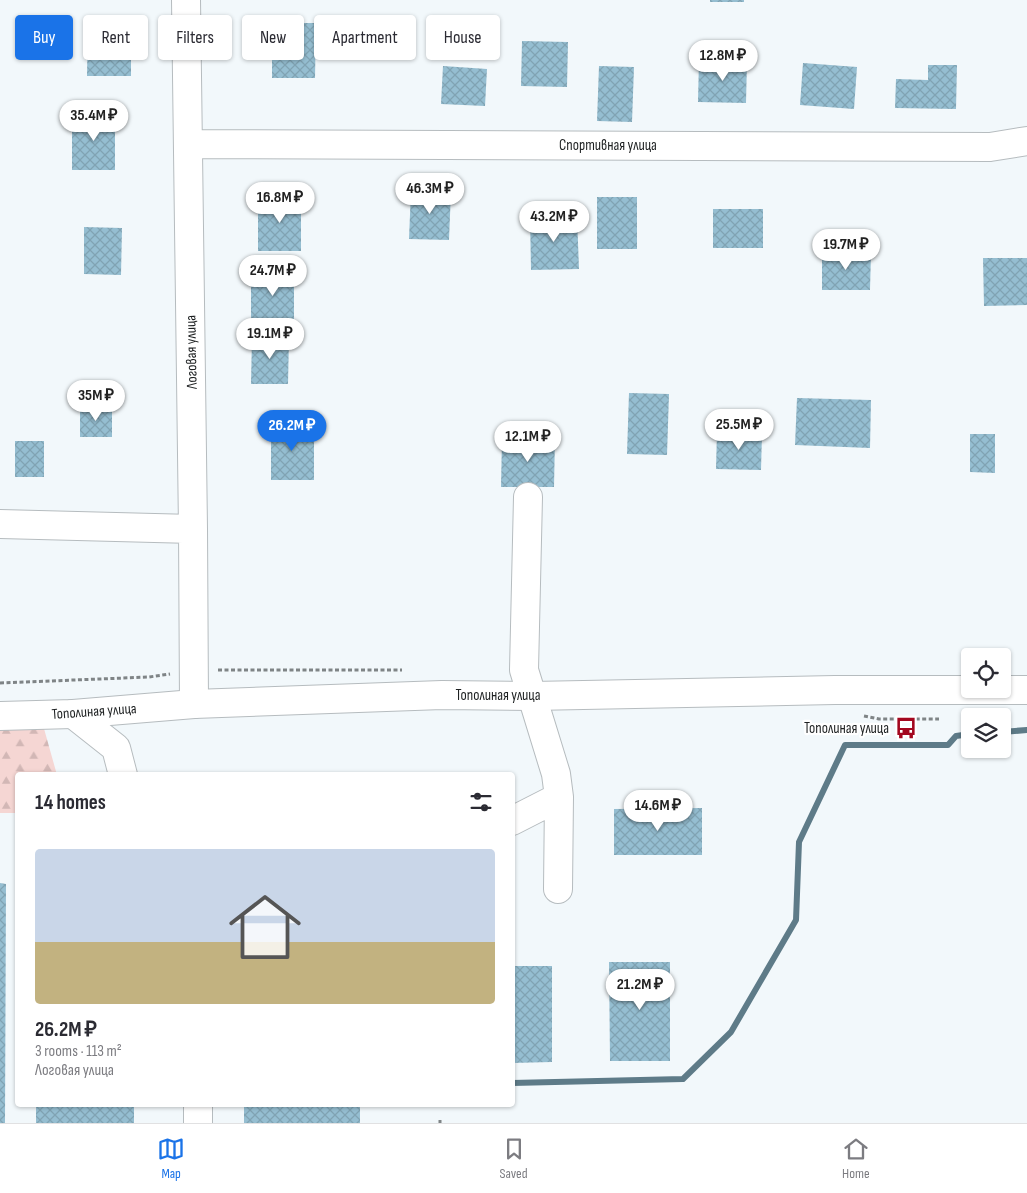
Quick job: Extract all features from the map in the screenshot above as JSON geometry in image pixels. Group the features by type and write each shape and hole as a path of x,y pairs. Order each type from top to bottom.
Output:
{"street":[{"name":"Логовая улица","path":"186,0 194,704"},
{"name":"Спортивная улица","path":"188,144 990,147 1027,141"},
{"path":"528,497 524,670 556,774 559,797 558,888"},
{"path":"0,524 193,529"},
{"name":"Тополиная улица","path":"0,716 72,714 194,704 442,695 532,696 835,690 1027,690"},
{"path":"72,714 116,748 123,772"},
{"path":"515,819 559,797"},
{"path":"198,1107 198,1123"}],"green space":[{"path":"43,725 56,772 15,772 15,813 0,813 0,727"}],"building":[{"path":"710,0 744,0 744,2 710,2"},
{"path":"304,23 314,23 315,78 272,78 272,60 304,60"},
{"path":"522,41 568,42 567,87 521,86"},
{"path":"87,60 131,60 131,76 87,76"},
{"path":"699,60 747,61 746,103 698,102"},
{"path":"803,63 857,67 854,109 800,105"},
{"path":"928,65 957,65 956,109 895,108 896,79 928,80"},
{"path":"443,66 487,69 485,106 441,104"},
{"path":"599,66 634,67 632,122 597,121"},
{"path":"72,115 115,115 115,170 72,170"},
{"path":"411,190 451,191 449,240 409,239"},
{"path":"258,196 301,196 301,251 258,251"},
{"path":"597,197 637,197 637,249 597,249"},
{"path":"713,209 763,209 763,248 713,248"},
{"path":"577,216 579,269 531,270 530,217"},
{"path":"84,227 122,228 121,275 84,274"},
{"path":"822,253 871,253 870,290 822,290"},
{"path":"983,258 1027,258 1027,305 984,306"},
{"path":"251,269 294,269 294,325 251,324"},
{"path":"252,336 289,337 288,384 251,384"},
{"path":"629,393 669,394 667,455 627,454"},
{"path":"797,398 871,400 870,448 795,445"},
{"path":"80,407 112,407 112,437 80,437"},
{"path":"271,425 314,425 314,480 271,480"},
{"path":"717,431 762,433 761,470 716,469"},
{"path":"970,434 995,434 995,473 970,472"},
{"path":"502,438 555,438 554,487 501,487"},
{"path":"15,441 44,441 44,477 15,477"},
{"path":"702,808 702,855 614,855 614,809"},
{"path":"0,883 6,884 5,1123 0,1123"},
{"path":"609,962 670,962 670,1061 610,1061"},
{"path":"515,966 552,966 552,1062 515,1063"},
{"path":"36,1107 134,1107 134,1123 36,1123"},
{"path":"244,1107 360,1107 360,1123 244,1123"}],"waterway":[{"path":"1011,731 1027,730"},
{"path":"515,1083 683,1079 731,1032 796,920 799,842 845,745 948,745 956,736 961,735"}],"place":[{"name":"Тополиная улица","path":"906,728"}]}
